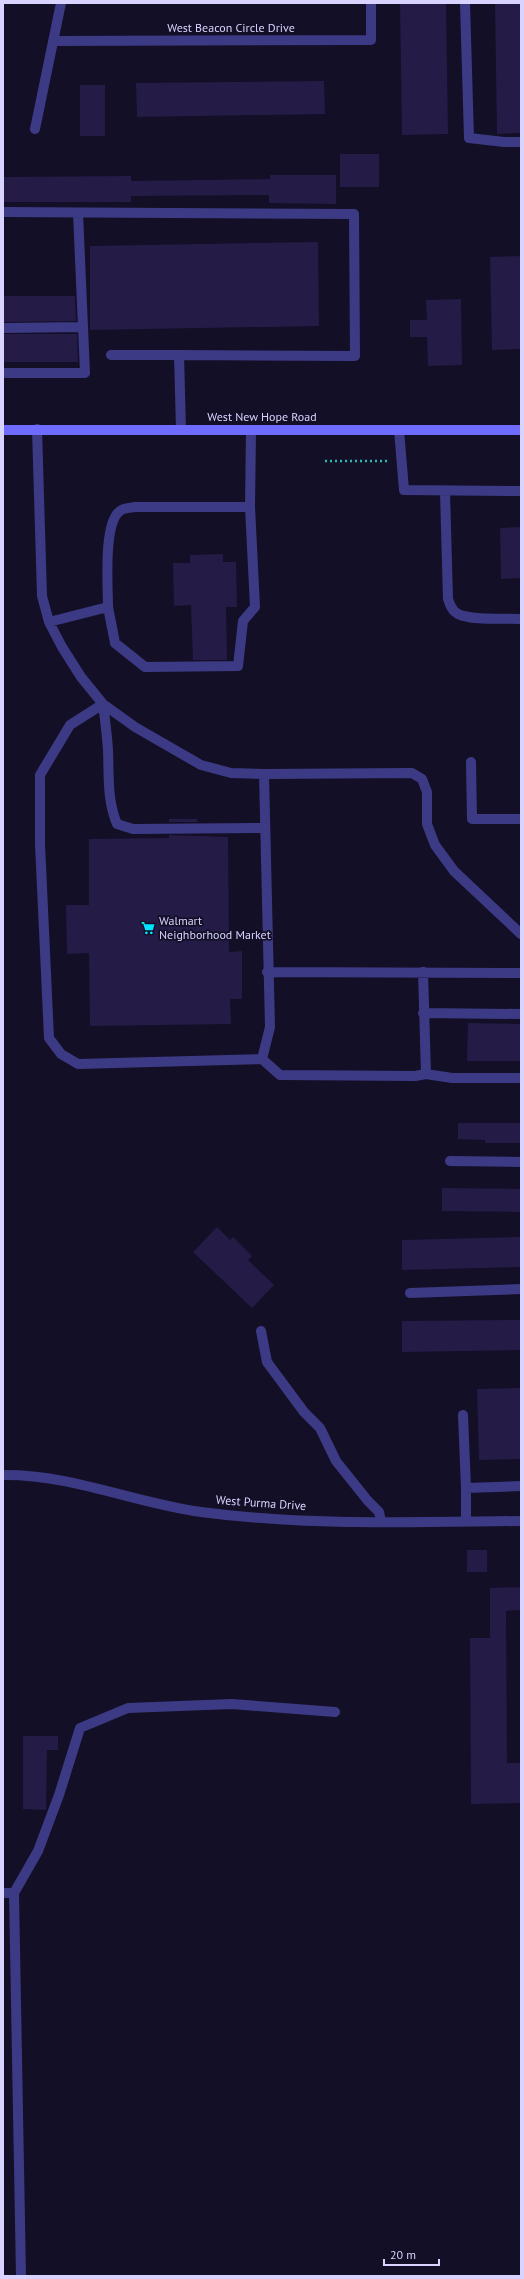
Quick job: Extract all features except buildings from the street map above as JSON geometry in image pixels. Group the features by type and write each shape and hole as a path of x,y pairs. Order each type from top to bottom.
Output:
{"main road":[{"name":"West New Hope Road","path":"3,430 521,430"}],"street":[{"path":"34,129 61,3"},
{"name":"West Beacon Circle Drive","path":"54,41 371,40 371,3"},
{"path":"465,3 469,138 504,142 521,142"},
{"path":"3,212 78,214 354,214 355,356 111,355"},
{"path":"3,373 85,373 78,214"},
{"path":"3,328 82,327"},
{"path":"179,355 181,430"},
{"path":"37,430 42,596 49,622 81,677 103,704 135,727 201,765 231,773 412,773 422,779 427,792 426,824 435,845 454,871 521,934"},
{"path":"250,507 135,507 120,511 113,519 109,536 108,607 115,643 145,667 238,666 243,621 255,607 250,507 251,430"},
{"path":"399,430 404,490 445,492 521,491"},
{"path":"445,492 448,599 451,608 458,614 472,617 521,619"},
{"path":"49,622 108,607"},
{"path":"103,704 108,749 109,797 111,808 117,824 132,828 265,828"},
{"path":"103,704 70,725 40,775 40,844 49,1038 61,1054 78,1064 262,1059 280,1075 415,1076 426,1074 452,1078 521,1078"},
{"path":"471,762 472,819 521,819"},
{"path":"262,1059 270,1027 267,972 264,774"},
{"path":"267,972 521,973"},
{"path":"423,972 423,1013 426,1074"},
{"path":"423,1013 521,1014"},
{"path":"450,1161 521,1162"},
{"path":"410,1293 521,1290"},
{"path":"262,1331 266,1362 304,1412 320,1428 336,1461 368,1501 379,1512 381,1521"},
{"path":"463,1415 466,1521"},
{"name":"West Purma Drive","path":"3,1474 55,1479 200,1512 260,1518 381,1521 521,1521"},
{"path":"466,1488 521,1486"},
{"path":"21,2276 14,1893 38,1851 59,1795 80,1728 128,1708 232,1704 335,1712"},
{"path":"3,1893 14,1893"}],"path":[{"path":"325,461 402,461"}],"place":[{"name":"Walmart Neighborhood Market","path":"148,928"}]}
